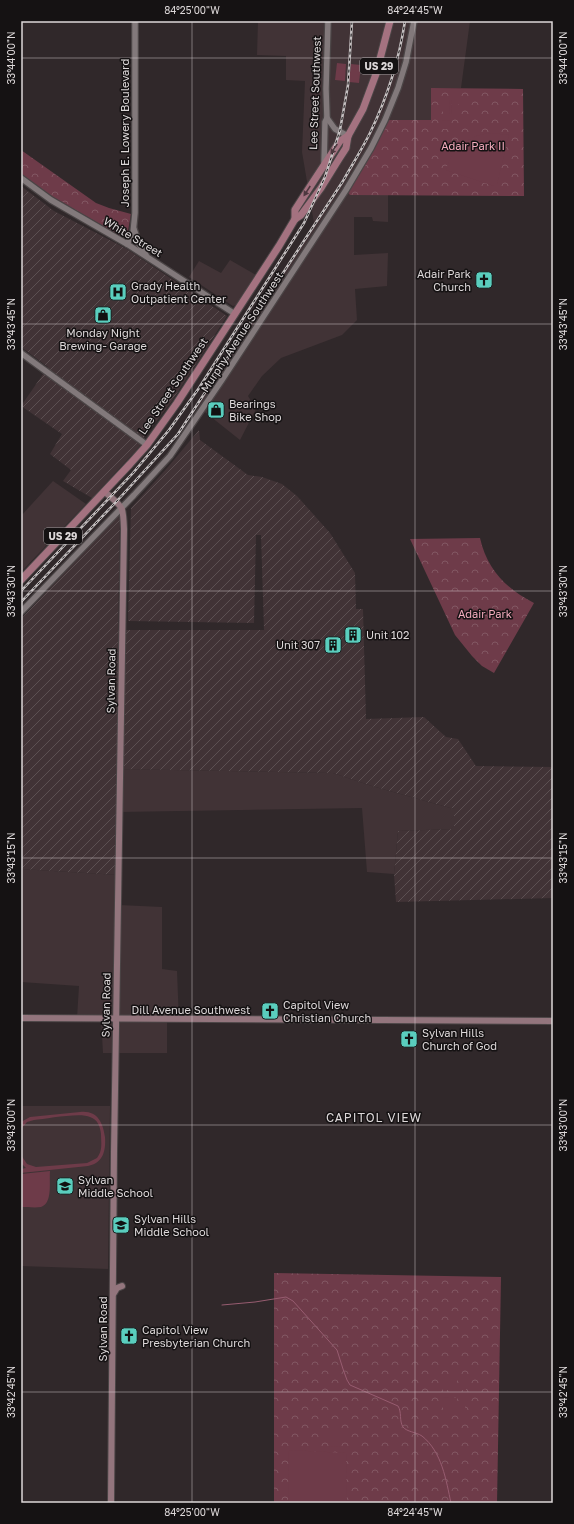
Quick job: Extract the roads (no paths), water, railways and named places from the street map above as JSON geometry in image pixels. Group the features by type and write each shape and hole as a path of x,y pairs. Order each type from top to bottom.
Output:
{"main road":[{"name":"US 29","path":"295,219 295,210 298,205 340,141 348,136 363,109 376,74 390,21"},
{"name":"Lee Street Southwest","path":"21,580 105,492 147,445 177,403 295,219 301,215 321,188 346,148 348,136"},
{"path":"105,492 122,507"},
{"name":"Sylvan Road","path":"111,1503 116,1020 124,529 124,513 122,507"},
{"name":"Dill Avenue Southwest","path":"21,1018 116,1020 553,1021"},
{"path":"113,1295 117,1288 122,1286"}],"street":[{"name":"Joseph E. Lowery Boulevard","path":"127,244 133,233 135,213 135,21"},
{"name":"Lee Street Southwest","path":"324,166 325,125 327,118 326,89 328,21"},
{"name":"Murphy Avenue Southwest","path":"21,612 170,456 197,418 346,190 371,148 385,120 398,88 406,62 414,21"},
{"path":"327,118 335,129 348,136"},
{"name":"White Street","path":"21,178 51,200 148,257 235,314"},
{"path":"134,227 139,244 148,257"},
{"path":"21,352 147,445"}],"waterway":[{"path":"222,1305 286,1297 293,1301 337,1350 350,1385 398,1406 403,1427 422,1436 429,1443 439,1458 451,1503"}],"railway":[{"path":"21,591 133,473 169,430 199,388 304,223 325,177 340,130 348,85 352,21"},
{"path":"21,602 178,434 343,181 364,145 376,120 392,78 405,21"}],"place":[{"name":"Adair Park Church","path":"484,280"},
{"name":"Grady Health Outpatient Center","path":"118,292"},
{"name":"Monday Night Brewing- Garage","path":"103,315"},
{"name":"Bearings Bike Shop","path":"216,410"},
{"name":"Unit 102","path":"353,635"},
{"name":"Unit 307","path":"333,645"},
{"name":"Capitol View Christian Church","path":"270,1011"},
{"name":"Sylvan Hills Church of God","path":"409,1039"},
{"name":"Sylvan Middle School","path":"65,1186"},
{"name":"Sylvan Hills Middle School","path":"121,1225"},
{"name":"Capitol View Presbyterian Church","path":"129,1336"}],"district":[{"name":"CAPITOL VIEW","path":"374,1118"}],"park label":[{"name":"Adair Park II","path":"473,146"},
{"name":"Adair Park","path":"485,614"}]}
